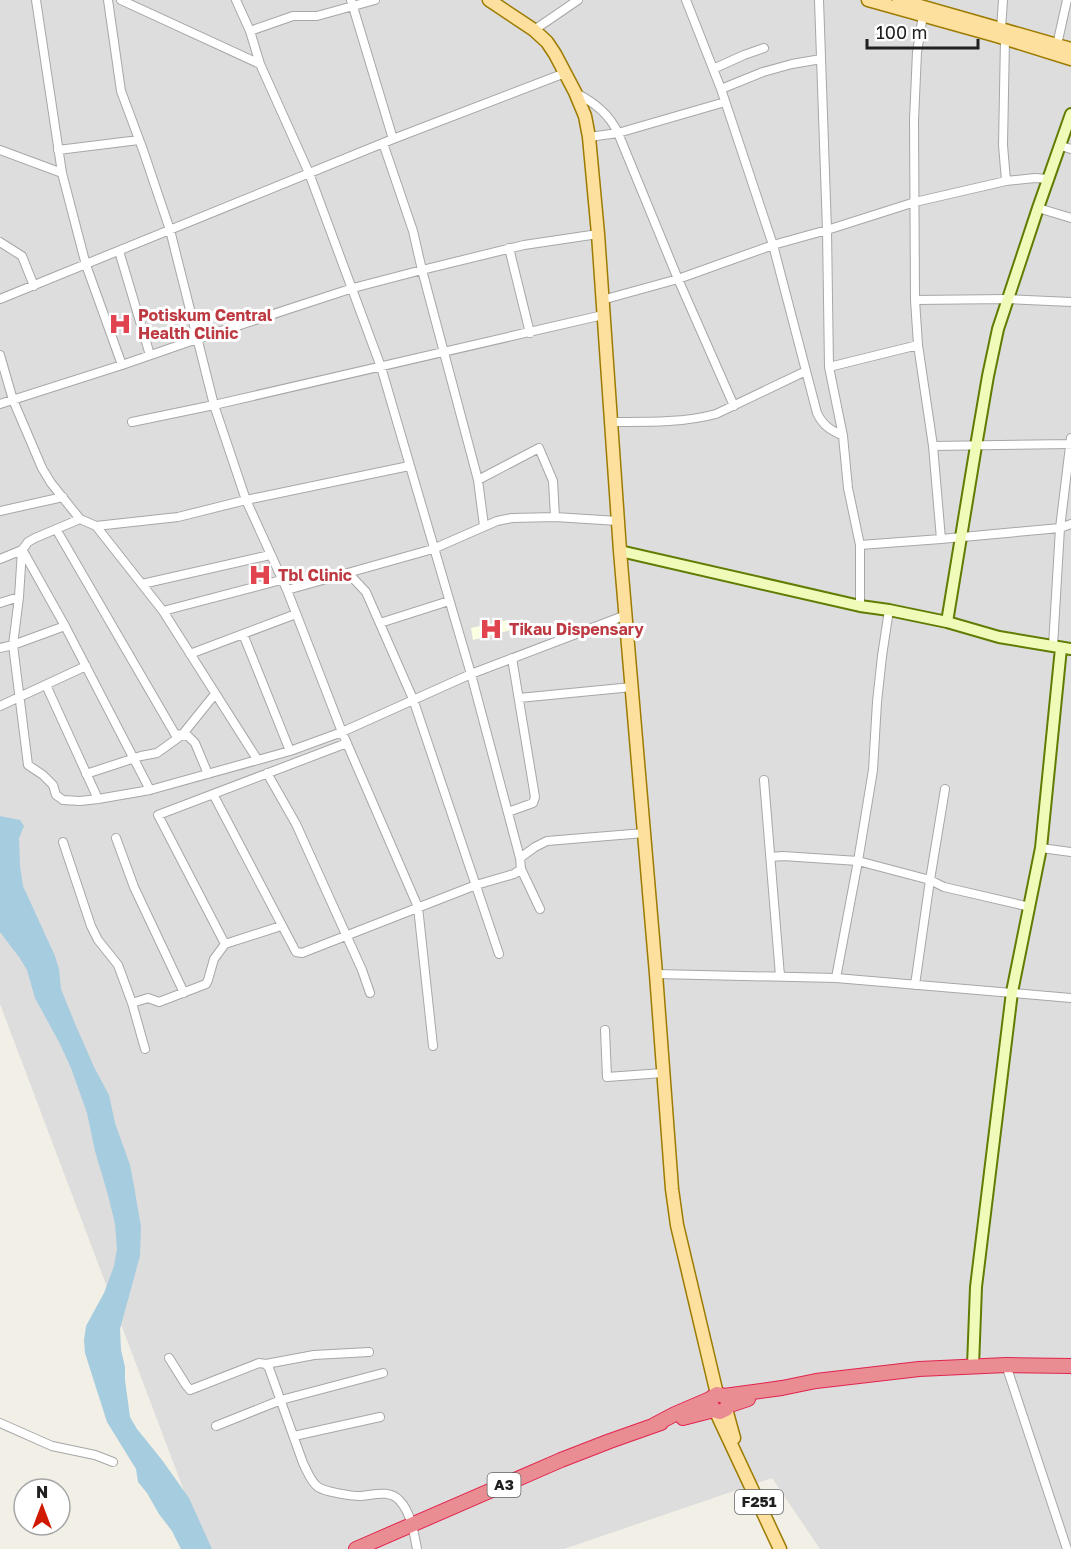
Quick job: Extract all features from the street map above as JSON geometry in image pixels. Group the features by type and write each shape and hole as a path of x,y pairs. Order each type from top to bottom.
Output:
{"highway":[{"name":"A3","path":"356,1549 561,1460 654,1425 675,1414 782,1388 856,1376 973,1366 1071,1366"}],"main road":[{"path":"489,0 548,42 575,92 585,116 589,137 672,1189 677,1225 719,1404"},
{"path":"868,0 1071,49"},
{"path":"899,0 1071,59"},
{"name":"F251","path":"719,1404 737,1454 780,1549"}],"street":[{"path":"36,0 62,173 86,265 122,365"},
{"path":"108,0 121,91 170,230 214,405 246,500 287,590 342,732 418,907 433,1046"},
{"path":"121,0 260,64"},
{"path":"236,0 260,64 309,173 381,367 471,674 521,869 540,909"},
{"path":"249,31 293,16 311,17 352,3 375,0"},
{"path":"534,30 578,0"},
{"path":"686,0 721,89 773,245 820,420 826,427 843,436"},
{"path":"819,0 829,367 843,436 848,488 860,545 860,606"},
{"path":"1003,0 1003,145 1006,181"},
{"path":"1057,45 1067,0"},
{"path":"352,3 393,139"},
{"path":"923,15 917,52 914,120 915,300 918,345 933,446 941,540"},
{"path":"713,69 764,48"},
{"path":"721,89 763,72 822,59"},
{"path":"0,299 393,139 565,73"},
{"path":"575,92 605,112 613,122 734,406"},
{"path":"589,137 618,133 725,102"},
{"path":"947,622 998,329 1048,179 1066,147 1071,114"},
{"path":"58,150 139,140"},
{"path":"383,143 413,231 478,480 484,526"},
{"path":"0,150 62,173"},
{"path":"602,300 678,279 773,245 915,202 1006,181 1048,179"},
{"path":"1038,208 1071,218"},
{"path":"0,404 353,288 509,249 598,234"},
{"path":"0,242 22,256 34,286"},
{"path":"509,249 530,333"},
{"path":"119,251 150,355"},
{"path":"915,300 1008,299 1071,302"},
{"path":"132,422 603,315"},
{"path":"829,367 918,345"},
{"path":"0,355 13,400 42,468 51,483 80,519 96,526 163,611 257,759"},
{"path":"611,423 677,421 716,414 806,370"},
{"path":"973,1366 976,1287 1012,992 1041,848 1061,648 1060,528 1071,438"},
{"path":"933,446 1071,444"},
{"path":"478,480 539,448 552,477 555,517"},
{"path":"96,526 178,517 409,465"},
{"path":"0,512 63,497"},
{"path":"287,590 433,549 497,520 555,517 618,521"},
{"path":"0,559 22,550 28,542 80,519"},
{"path":"860,545 941,540 1060,528 1071,524"},
{"path":"56,529 175,734 188,736 195,743 208,774"},
{"path":"22,550 13,645 28,765 43,775 53,785 56,795 63,800 98,799 150,790 290,751 342,732 471,674 626,615"},
{"path":"22,550 65,626 150,790"},
{"path":"620,551 860,606 947,622 999,637 1061,648"},
{"path":"142,584 270,555"},
{"path":"349,574 366,592 413,699 499,954"},
{"path":"163,611 281,580"},
{"path":"0,603 19,597"},
{"path":"380,623 449,601"},
{"path":"836,978 873,770 877,702 889,610"},
{"path":"190,654 296,614"},
{"path":"0,648 65,626"},
{"path":"243,634 290,751"},
{"path":"508,812 532,803 535,797 512,658"},
{"path":"0,706 86,666"},
{"path":"46,685 98,799"},
{"path":"519,699 632,687"},
{"path":"86,774 157,753 182,735 215,694"},
{"path":"225,944 158,815 347,743"},
{"path":"267,773 296,824 362,970 370,993"},
{"path":"764,780 780,976"},
{"path":"915,985 945,789"},
{"path":"213,794 296,952 302,953 476,885 514,874 521,869"},
{"path":"520,858 547,841 644,832"},
{"path":"116,838 134,886 184,993"},
{"path":"63,842 91,926 98,940 118,965 145,1049"},
{"path":"1041,848 1071,852"},
{"path":"771,857 858,861 930,880 944,887 1030,907"},
{"path":"132,1003 148,998 159,1002 206,984 214,960 225,944 281,926"},
{"path":"656,974 836,978 1071,998"},
{"path":"605,1030 607,1077 663,1073"},
{"path":"170,1358 190,1390 259,1363 266,1364 314,1355 369,1352"},
{"path":"266,1364 310,1477 319,1487 332,1492 358,1496 390,1494 400,1500 413,1524 417,1549"},
{"path":"1006,1365 1067,1549"},
{"path":"216,1426 281,1400 383,1373"},
{"path":"294,1436 380,1416"},
{"path":"0,1423 52,1446 95,1455 113,1462"}],"shaded area":[{"path":"0,0 1071,0 1071,1549 820,1549 772,1478 564,1549 206,1549 0,1004"},
{"name":"Tikau Dispensary","path":"508,620 511,630 473,640 471,628"}],"water":[{"path":"0,816 20,820 24,826 19,838 23,886 55,956 61,989 76,1026 109,1095 115,1123 130,1165 141,1227 140,1256 120,1329 130,1417 189,1498 212,1549 181,1549 172,1531 138,1482 136,1469 107,1422 85,1353 86,1326 104,1293 114,1266 117,1249 115,1224 87,1113 71,1068 35,998 27,970 0,932"}],"place":[{"name":"Potiskum Central Health Clinic","path":"120,324"},
{"name":"Tbl Clinic","path":"260,575"},
{"name":"Tikau Dispensary","path":"491,629"}]}
